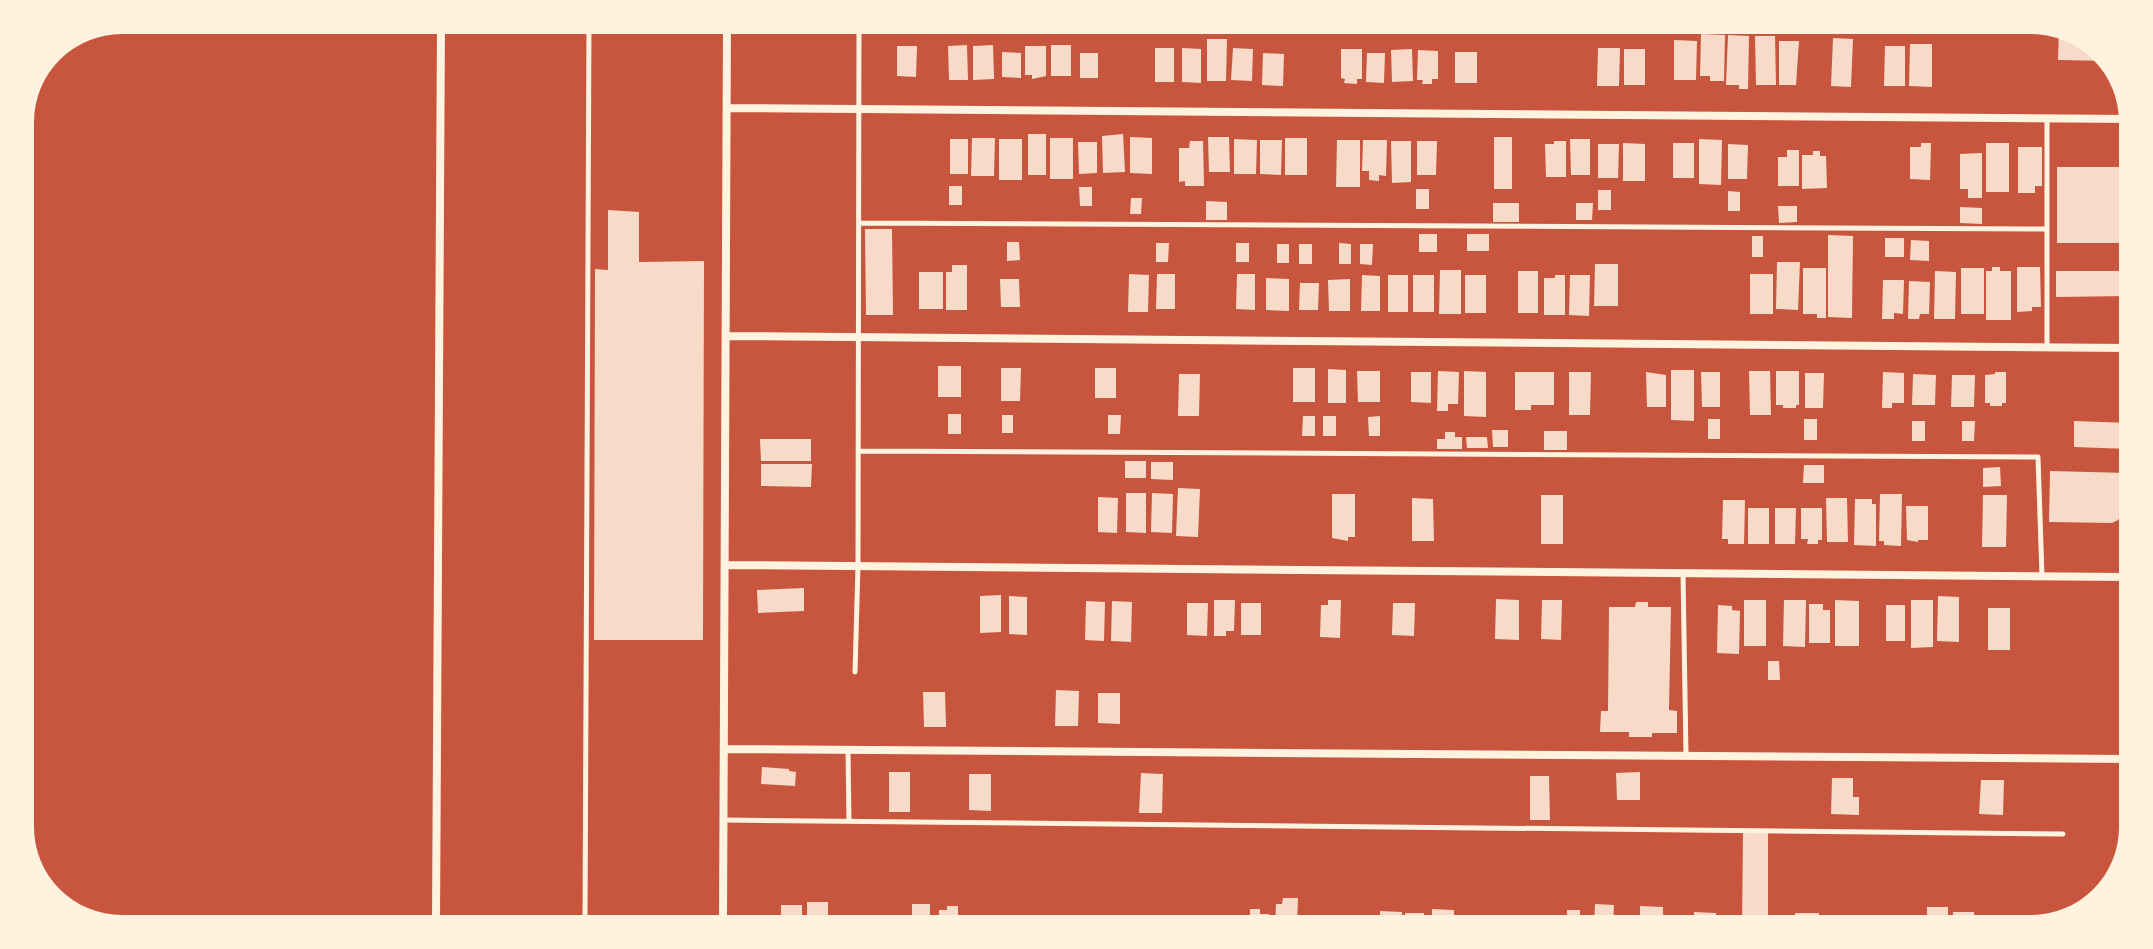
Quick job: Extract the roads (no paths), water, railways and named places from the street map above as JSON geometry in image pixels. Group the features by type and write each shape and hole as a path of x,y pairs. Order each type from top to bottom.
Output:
{"street":[{"path":"436,915 441,34"},
{"path":"723,915 727,34"},
{"path":"727,108 2119,119"},
{"path":"726,336 2119,348"},
{"path":"725,565 2119,577"},
{"path":"724,749 2119,759"}],"lane":[{"path":"585,915 589,34"},
{"path":"855,672 859,34"},
{"path":"2047,118 2047,347"},
{"path":"859,223 2047,229"},
{"path":"858,451 2038,457 2042,576"},
{"path":"1683,572 1686,756"},
{"path":"848,750 849,821"},
{"path":"724,820 2063,834"}]}
